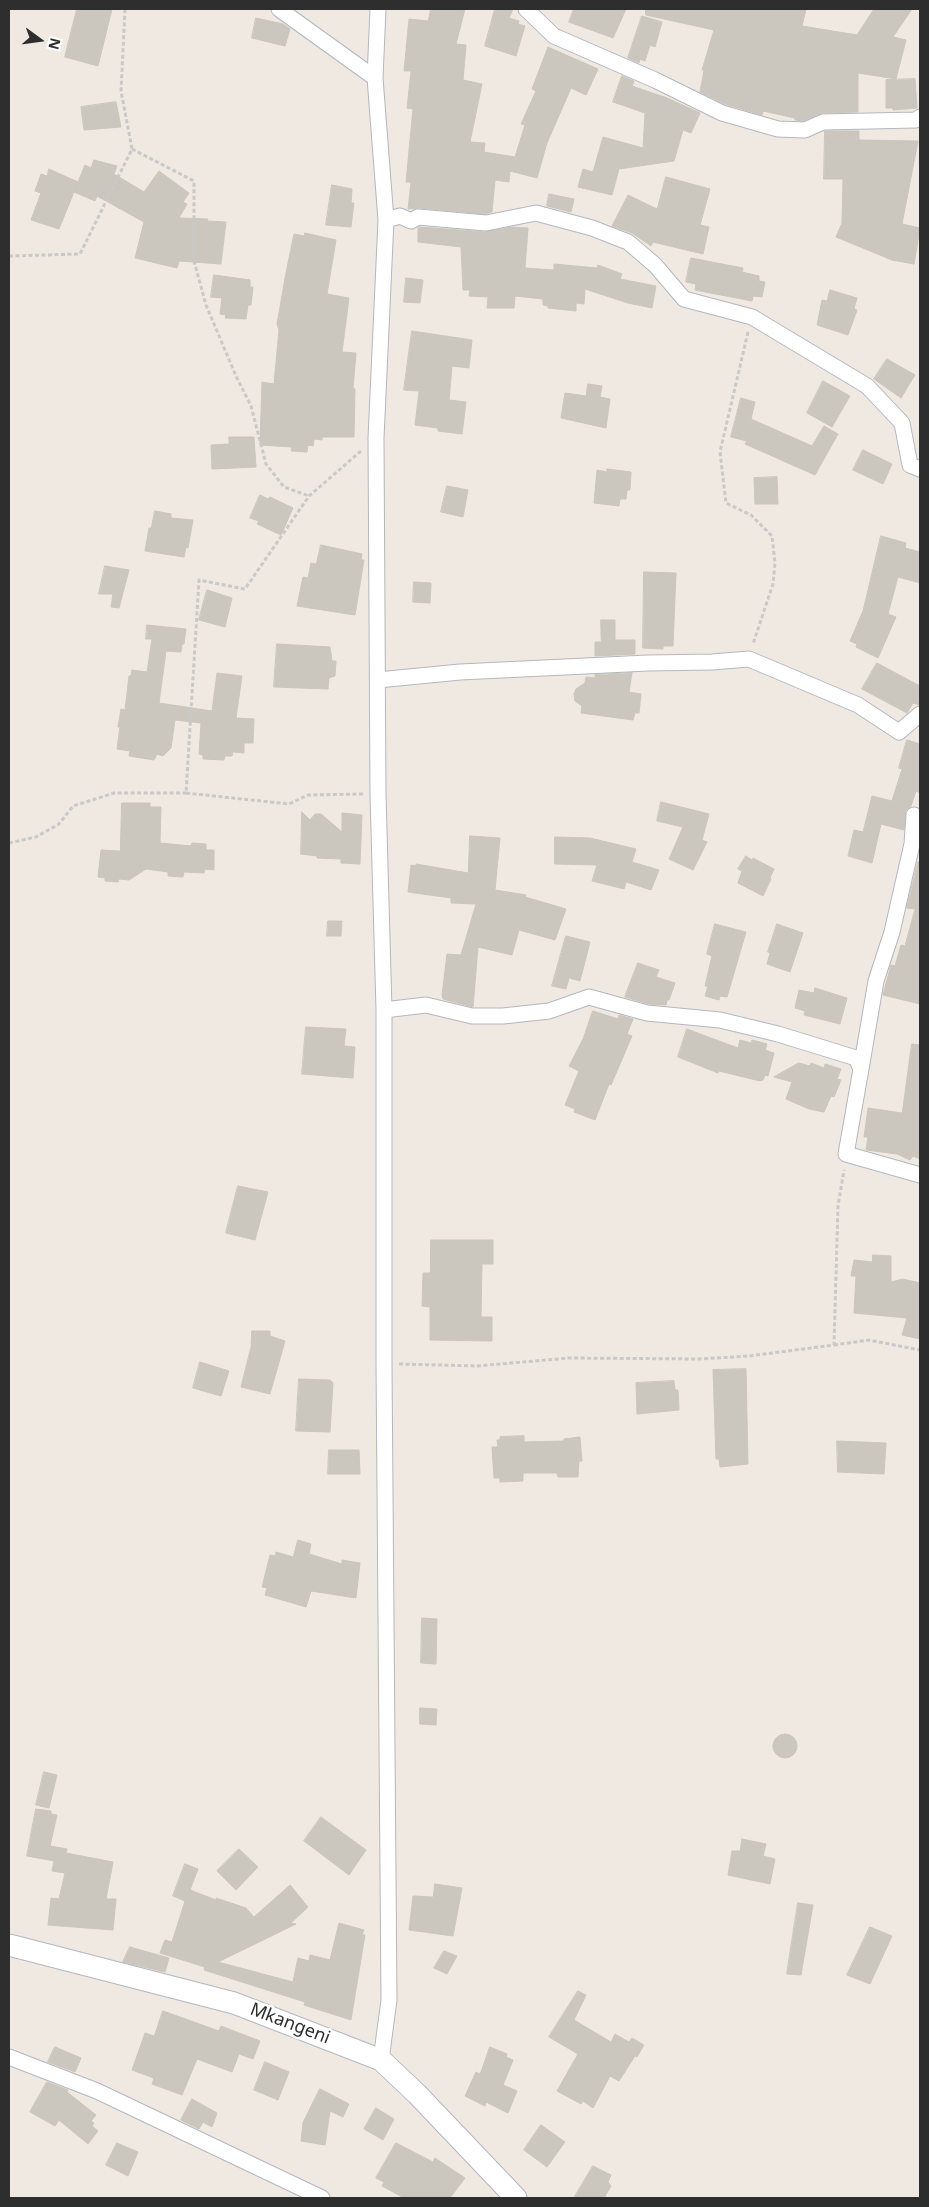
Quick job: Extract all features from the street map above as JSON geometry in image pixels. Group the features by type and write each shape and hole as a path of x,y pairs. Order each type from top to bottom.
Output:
{"street":[{"path":"279,9 375,78"},
{"path":"378,9 375,78 386,220 376,438 378,794 384,1010 384,1364 389,2000 381,2060"},
{"path":"526,9 554,36 655,80 722,114 778,129 805,130 823,122 916,120 920,117"},
{"path":"386,220 400,216 411,221 418,217 486,223 536,213 592,228 628,242 655,265 684,299 752,317 867,386 902,423 910,465 920,469"},
{"path":"378,680 460,672 648,662 712,662 749,658 858,706 898,732 920,714"},
{"path":"914,814 912,844 892,932 876,981 846,1154 920,1175"},
{"path":"384,1010 426,1005 472,1016 503,1016 549,1011 589,997 647,1014 720,1020 778,1034 856,1058 861,1070"},
{"name":"Mkangeni","path":"9,1945 234,2003 381,2060 424,2101 516,2198"},
{"path":"9,2057 97,2091 322,2198"}],"path":[{"path":"9,256 80,254 132,149 121,91 126,9"},
{"path":"132,149 194,181 194,262 206,305 251,406 266,464 284,486 309,496"},
{"path":"749,658 763,610 774,584 775,563 772,536 751,515 726,503 720,452 752,317"},
{"path":"186,793 199,580 245,589 309,496 376,438"},
{"path":"9,843 36,837 59,824 74,806 114,794 186,793 289,804 308,795 378,794"},
{"path":"834,1344 838,1206 846,1154"},
{"path":"384,1364 477,1366 569,1358 699,1359 749,1356 869,1340 920,1350"}],"building":[{"path":"77,9 112,9 98,66 65,57"},
{"path":"431,9 465,9 456,44 466,45 463,80 482,84 470,142 485,143 484,152 515,157 525,125 521,124 536,91 532,89 548,47 598,69 586,95 571,88 547,143 537,178 510,171 509,182 495,180 492,212 485,214 419,208 408,209 411,182 406,182 413,109 407,108 411,71 404,71 409,19 428,21"},
{"path":"495,9 513,9 509,18 519,21 518,24 525,26 516,56 485,46"},
{"path":"574,9 626,9 613,38 569,22"},
{"path":"646,9 806,9 802,26 857,35 874,9 912,9 893,37 906,40 896,79 858,73 858,112 822,113 803,121 763,111 762,115 725,104 700,92 704,70 702,70 714,30 646,15"},
{"path":"642,16 662,22 655,47 650,45 645,61 640,59 639,63 628,58"},
{"path":"256,18 283,24 290,29 285,46 252,38"},
{"path":"622,76 634,81 632,86 667,98 700,113 691,133 683,130 674,161 619,169 612,195 578,187 583,169 593,172 603,137 643,148 645,113 613,102"},
{"path":"915,79 917,108 893,110 893,108 886,108 886,80"},
{"path":"116,102 121,127 84,130 81,107"},
{"path":"825,131 859,131 859,140 918,141 902,224 920,228 914,264 892,260 836,237 842,223 843,179 824,179"},
{"path":"94,160 117,166 114,174 144,192 159,171 189,193 183,202 187,204 179,218 226,222 221,264 179,261 177,268 135,258 144,222 97,196 95,201 74,192 85,165 91,168"},
{"path":"49,169 78,182 59,229 31,220 41,193 35,191 41,174 47,176"},
{"path":"666,177 710,189 700,225 709,227 703,254 653,242 651,246 632,233 612,226 628,195 657,209"},
{"path":"332,185 352,189 351,203 354,203 351,227 326,225"},
{"path":"549,194 574,199 571,212 547,206"},
{"path":"512,227 528,228 525,268 554,270 554,264 597,268 598,265 622,274 620,279 656,286 652,308 628,303 585,289 584,304 576,303 576,311 548,308 548,306 543,305 543,299 515,296 514,308 487,308 488,297 469,296 470,290 463,290 461,247 418,242 418,228 485,232"},
{"path":"305,233 336,240 327,294 349,298 342,352 356,353 353,388 355,389 354,437 322,437 322,440 314,439 313,446 308,445 307,452 291,451 292,447 260,445 262,382 274,384 279,330 277,324 294,234 304,236"},
{"path":"691,258 743,268 742,272 759,276 759,281 765,282 762,297 753,296 752,301 695,290 696,284 686,282"},
{"path":"214,275 250,280 250,287 253,287 251,305 248,305 246,319 225,318 226,315 220,314 222,298 211,297"},
{"path":"406,278 423,280 420,303 404,302"},
{"path":"830,290 857,298 854,309 857,310 848,335 817,325 822,300 827,301"},
{"path":"412,331 472,340 469,368 452,366 449,400 466,402 462,434 438,431 438,428 415,425 419,391 404,390"},
{"path":"887,359 915,375 901,398 874,379"},
{"path":"823,381 850,396 832,427 807,413"},
{"path":"588,384 602,386 600,397 610,399 606,428 561,418 565,393 586,396"},
{"path":"741,398 755,402 751,419 812,446 824,426 838,434 815,475 745,444 747,441 731,437"},
{"path":"229,437 254,437 256,467 212,469 211,445 229,444"},
{"path":"863,450 892,464 883,484 853,470"},
{"path":"607,469 631,472 630,490 627,490 626,499 620,499 619,506 594,503 597,470 607,472"},
{"path":"777,477 778,504 755,504 754,478"},
{"path":"447,486 468,490 463,517 441,512"},
{"path":"260,495 268,499 270,497 293,508 281,535 257,524 259,521 250,518"},
{"path":"155,511 171,514 171,518 193,520 188,548 186,547 184,557 145,551 149,528 151,528"},
{"path":"881,536 906,543 905,548 920,552 920,583 898,577 888,614 896,617 878,658 856,647 857,644 850,641 863,611"},
{"path":"321,545 362,554 361,560 364,560 355,615 297,606 303,577 308,578 311,563 316,564"},
{"path":"105,566 129,570 119,608 111,607 113,594 99,594"},
{"path":"644,572 676,573 673,646 663,646 663,649 643,648"},
{"path":"414,582 431,583 430,603 413,602"},
{"path":"207,590 232,598 225,627 199,620"},
{"path":"601,620 615,620 615,640 635,640 635,654 595,656 595,642 601,642"},
{"path":"147,625 186,629 181,652 166,651 159,703 212,711 217,673 242,676 236,718 254,719 253,743 244,743 244,753 233,752 232,756 225,756 224,760 203,759 203,755 199,754 201,723 175,720 171,748 163,756 157,754 154,760 129,756 130,751 117,749 120,727 118,727 121,709 125,710 129,676 131,676 132,670 147,672 152,639 146,639"},
{"path":"277,644 330,647 332,661 336,661 335,676 329,678 328,689 274,687"},
{"path":"877,663 920,686 920,705 913,703 907,713 862,689"},
{"path":"632,673 629,692 641,694 639,713 635,713 633,720 581,713 582,706 575,701 574,694 576,689 585,683 586,677 595,678 595,675"},
{"path":"907,740 920,744 920,793 916,791 911,806 906,810 904,830 881,824 872,863 848,856 854,830 863,832 872,796 892,801 902,769 899,768"},
{"path":"661,802 709,814 702,840 707,842 693,870 669,859 683,827 657,821"},
{"path":"122,803 150,803 150,807 161,807 160,843 191,846 192,843 206,844 206,850 214,850 214,870 205,869 204,873 184,872 183,877 168,876 168,872 146,869 129,880 119,879 118,882 105,881 105,878 98,877 101,850 120,851"},
{"path":"302,812 310,820 315,814 321,814 342,832 342,813 362,815 360,864 341,863 341,859 317,858 317,856 301,854"},
{"path":"470,836 500,838 495,890 526,895 525,897 566,909 555,940 519,930 512,955 478,947 473,1007 443,999 442,995 447,954 461,955 476,904 451,903 451,898 408,892 411,865 416,866 416,864 468,873"},
{"path":"555,837 590,838 636,849 632,862 659,870 651,890 626,882 624,889 592,881 597,865 555,864"},
{"path":"746,856 774,869 763,896 738,883 742,871 738,869"},
{"path":"918,862 920,862 920,1004 883,995 891,965 895,966 901,945 905,946 915,909 907,908"},
{"path":"328,921 342,921 341,936 327,936"},
{"path":"715,924 746,932 727,997 720,996 719,1000 705,996 708,986 705,986 712,956 707,954"},
{"path":"777,924 803,933 790,972 767,964 770,953 768,952"},
{"path":"566,936 590,942 580,981 569,978 566,989 552,986"},
{"path":"638,963 659,970 656,977 675,983 666,1005 649,1004 625,997"},
{"path":"815,988 847,998 840,1024 804,1015 805,1011 795,1008 799,990 814,993"},
{"path":"593,1011 618,1019 619,1015 633,1019 627,1034 632,1036 611,1085 609,1084 595,1120 574,1112 575,1109 565,1105 579,1071 569,1066 583,1039"},
{"path":"306,1027 346,1029 344,1046 355,1047 353,1078 302,1074"},
{"path":"687,1029 738,1048 740,1040 751,1043 752,1040 767,1044 765,1050 774,1053 768,1076 765,1075 763,1080 760,1081 719,1071 718,1073 678,1057"},
{"path":"912,1044 920,1045 920,1159 913,1156 910,1160 897,1154 866,1150 868,1137 864,1137 868,1108 902,1113"},
{"path":"799,1063 810,1066 811,1063 824,1068 825,1064 841,1069 837,1079 841,1080 834,1097 831,1096 824,1112 809,1109 786,1099 792,1082 774,1077"},
{"path":"238,1186 268,1192 255,1240 226,1233"},
{"path":"431,1240 493,1240 493,1264 482,1264 481,1317 492,1317 492,1341 430,1340 430,1307 422,1306 423,1273 430,1273"},
{"path":"873,1255 891,1256 891,1282 903,1279 920,1283 920,1339 902,1335 907,1318 854,1313 856,1276 851,1276 854,1260 872,1262"},
{"path":"252,1331 270,1331 270,1336 285,1341 270,1394 241,1387 251,1347"},
{"path":"200,1362 229,1371 221,1396 193,1388"},
{"path":"746,1369 748,1464 720,1467 719,1459 716,1459 713,1370"},
{"path":"299,1379 330,1380 333,1383 330,1432 296,1431"},
{"path":"674,1381 675,1390 678,1390 679,1410 637,1414 636,1383"},
{"path":"524,1436 524,1442 564,1441 564,1439 580,1437 582,1461 579,1461 578,1477 558,1477 557,1473 523,1473 523,1481 500,1482 500,1478 494,1478 492,1447 498,1447 497,1440 500,1440 500,1437"},
{"path":"837,1441 886,1443 884,1474 838,1472"},
{"path":"329,1450 359,1450 360,1474 328,1474"},
{"path":"298,1540 311,1544 309,1554 342,1564 342,1560 360,1563 356,1598 311,1591 306,1607 265,1595 267,1588 262,1587 270,1555 275,1556 276,1552 293,1557"},
{"path":"422,1618 437,1619 436,1664 421,1663"},
{"path":"420,1708 437,1709 436,1725 420,1724"},
{"path":"785,1734 794,1737 797,1746 794,1755 785,1758 776,1755 773,1746 776,1737"},
{"path":"44,1772 57,1775 49,1808 36,1805"},
{"path":"36,1809 51,1811 51,1814 57,1815 50,1846 67,1849 66,1853 113,1862 106,1899 116,1899 113,1930 48,1925 51,1898 59,1899 65,1873 52,1871 54,1861 27,1856"},
{"path":"321,1817 366,1850 349,1875 304,1841"},
{"path":"742,1839 766,1844 763,1856 775,1859 770,1884 728,1875 732,1851 740,1851"},
{"path":"239,1849 258,1867 236,1890 217,1871"},
{"path":"185,1864 198,1869 190,1890 216,1900 216,1898 246,1908 254,1917 290,1885 308,1907 291,1923 296,1924 218,1962 293,1982 298,1958 309,1961 310,1955 330,1960 339,1923 364,1930 362,1935 365,1935 351,2020 304,2005 305,2002 204,1970 205,1967 160,1953 165,1940 172,1942 185,1901 173,1896"},
{"path":"435,1884 462,1888 453,1936 409,1930 413,1896 433,1897"},
{"path":"798,1903 813,1905 801,1975 787,1974"},
{"path":"870,1927 892,1936 870,1984 847,1975"},
{"path":"130,1947 169,1958 165,1972 123,1962"},
{"path":"444,1951 457,1956 447,1974 434,1968"},
{"path":"578,1991 586,1995 574,2020 611,2042 615,2034 629,2042 632,2038 644,2045 619,2081 610,2076 593,2108 583,2101 581,2104 557,2091 578,2054 549,2037"},
{"path":"163,2011 219,2031 221,2026 260,2041 253,2059 239,2054 232,2072 197,2059 182,2095 152,2084 154,2078 132,2070 145,2033 154,2036"},
{"path":"55,2047 81,2058 75,2072 48,2062"},
{"path":"490,2047 507,2054 506,2057 513,2060 503,2085 517,2091 508,2113 486,2102 485,2106 465,2096 476,2072 480,2074"},
{"path":"265,2062 289,2072 278,2100 254,2090"},
{"path":"47,2082 68,2090 67,2092 96,2115 91,2121 94,2123 92,2126 98,2131 88,2144 59,2120 55,2126 30,2112"},
{"path":"320,2089 349,2104 343,2117 330,2111 325,2145 301,2141 303,2123"},
{"path":"192,2099 217,2113 212,2127 203,2122 199,2129 181,2120"},
{"path":"376,2108 394,2119 383,2140 364,2129"},
{"path":"541,2125 565,2142 547,2167 524,2150"},
{"path":"117,2143 138,2152 128,2176 106,2165"},
{"path":"396,2143 433,2162 435,2158 465,2178 450,2198 404,2198 382,2186 384,2182 376,2178"},
{"path":"593,2166 611,2175 608,2182 611,2186 604,2198 574,2198"}]}
